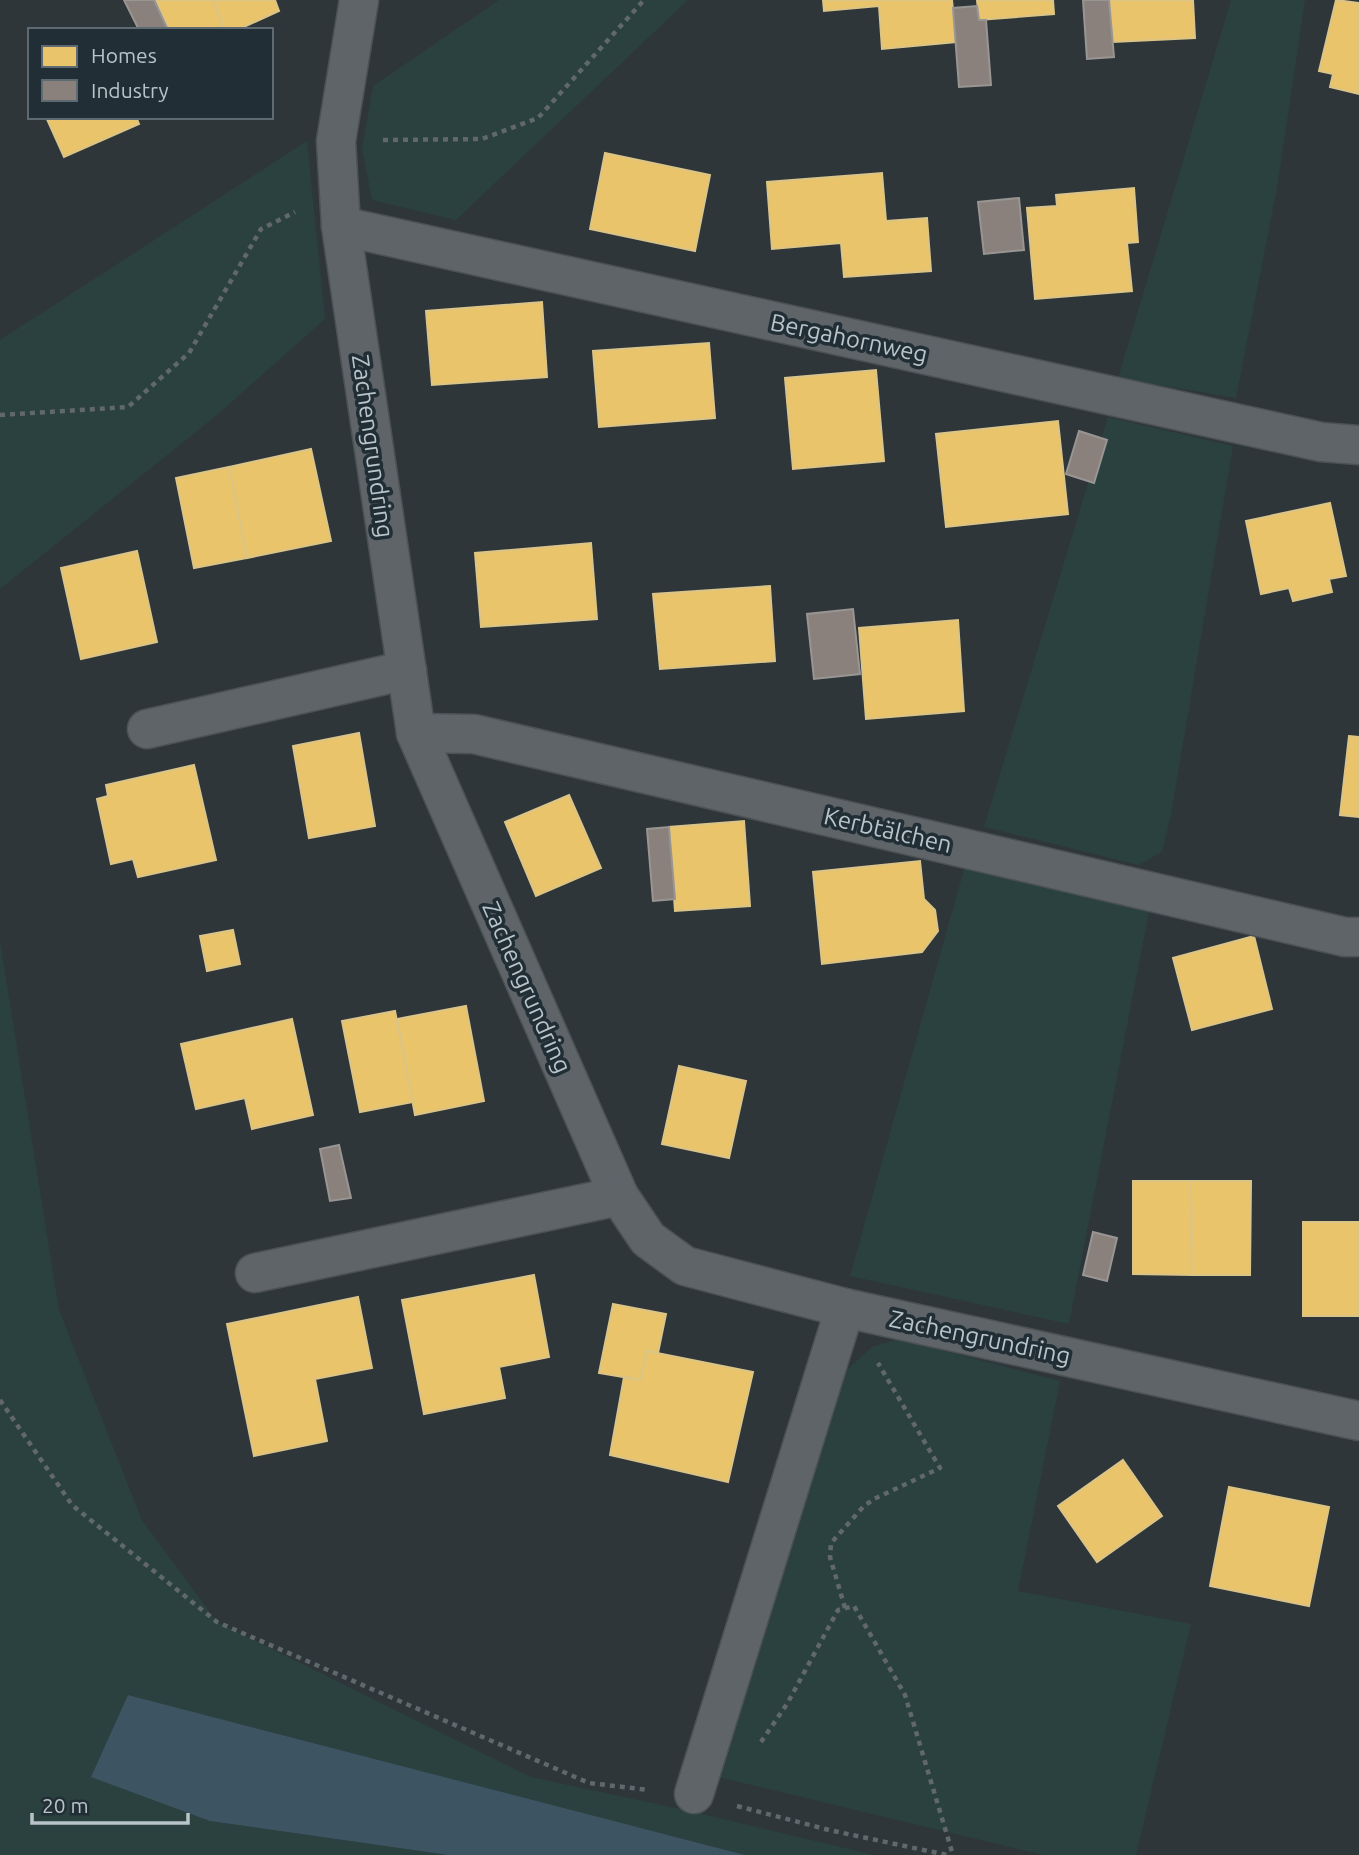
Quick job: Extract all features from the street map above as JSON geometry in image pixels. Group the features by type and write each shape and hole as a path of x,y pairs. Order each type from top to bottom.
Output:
{"street":[{"name":"Zachengrundring","path":"359,0 336,141 340,209 416,733 619,1196 648,1239 685,1266 845,1308 1359,1421"},
{"name":"Bergahornweg","path":"340,209 1321,442 1359,444"},
{"path":"147,729 407,670"},
{"name":"Kerbtälchen","path":"416,733 474,734 1345,937 1359,937"},
{"path":"255,1273 619,1196"},
{"path":"694,1794 845,1308"}],"path":[{"path":"336,141 482,139 538,118 644,0"},
{"path":"0,415 128,407 189,353 261,229 340,209"},
{"path":"845,1308 940,1468 874,1499 864,1506 831,1543 830,1557 845,1608"},
{"path":"0,1399 72,1505 217,1622 589,1783"},
{"path":"820,1643 838,1610 854,1606 905,1695 953,1855"},
{"path":"829,1830 947,1855"}],"green space":[{"path":"499,0 688,0 456,220 372,200 362,149 373,86"},
{"path":"1231,0 1305,0 1277,188 1236,398 1118,378"},
{"path":"307,141 325,319 217,415 0,589 0,340"},
{"path":"1108,417 1233,446 1171,815 1162,852 1139,865 984,827"},
{"path":"966,862 1151,902 1069,1324 850,1276"},
{"path":"0,941 59,1310 142,1520 217,1622 531,1777 874,1855 745,1855 128,1695 210,1821 448,1855 0,1855"},
{"path":"899,1339 1060,1381 1018,1591 1191,1624 1136,1855 1043,1855 714,1776 847,1370 872,1347"}],"water":[{"path":"128,1695 745,1855 448,1855 210,1821 91,1777"}],"building: Homes":[{"path":"156,0 213,0 224,28 168,28"},
{"path":"213,0 275,0 279,11 241,28 224,28"},
{"path":"823,0 952,0 956,42 882,49 879,6 824,11"},
{"path":"977,0 1053,0 1054,14 979,20"},
{"path":"1109,0 1193,0 1195,38 1113,42"},
{"path":"1336,0 1359,3 1359,94 1330,87 1333,74 1319,71"},
{"path":"47,119 137,119 139,124 64,157"},
{"path":"605,153 710,175 695,251 590,229"},
{"path":"882,173 886,221 927,218 931,271 844,277 841,243 772,249 767,182"},
{"path":"1134,188 1138,242 1127,243 1132,291 1035,299 1027,208 1057,206 1056,195"},
{"path":"542,302 547,377 432,385 426,311"},
{"path":"709,343 715,418 599,427 593,351"},
{"path":"876,370 884,461 793,469 785,378"},
{"path":"1058,421 1068,514 946,527 936,434"},
{"path":"311,449 331,541 247,558 229,467"},
{"path":"229,467 247,558 194,568 176,478"},
{"path":"1330,503 1346,576 1329,579 1332,592 1293,601 1289,588 1261,594 1246,521"},
{"path":"591,543 597,619 481,627 475,553"},
{"path":"137,551 157,642 81,659 61,568"},
{"path":"770,586 775,661 660,669 653,594"},
{"path":"958,620 964,711 866,719 859,628"},
{"path":"359,733 375,826 309,838 293,746"},
{"path":"1349,736 1359,737 1359,817 1340,815"},
{"path":"194,765 216,860 138,877 133,859 111,864 97,799 108,796 106,785"},
{"path":"569,795 601,868 536,896 505,822"},
{"path":"744,821 750,906 675,911 669,827"},
{"path":"920,861 924,899 935,910 938,931 922,952 822,964 813,872"},
{"path":"233,930 240,964 207,971 200,936"},
{"path":"1254,936 1272,1009 1192,1030 1173,958"},
{"path":"466,1006 484,1101 415,1115 397,1019"},
{"path":"395,1011 413,1102 360,1112 342,1021"},
{"path":"292,1019 313,1115 252,1129 245,1098 196,1109 181,1044"},
{"path":"679,1066 746,1081 729,1158 662,1144"},
{"path":"1133,1181 1191,1181 1192,1275 1133,1274"},
{"path":"1191,1181 1251,1181 1250,1275 1192,1275"},
{"path":"1303,1222 1359,1222 1359,1316 1303,1316"},
{"path":"534,1275 549,1357 499,1367 505,1398 424,1414 402,1300"},
{"path":"358,1297 372,1368 315,1379 327,1441 254,1456 227,1324"},
{"path":"613,1304 666,1314 658,1353 647,1351 641,1380 599,1373"},
{"path":"647,1351 753,1372 728,1482 610,1455 624,1377 641,1380"},
{"path":"1123,1460 1162,1516 1097,1562 1058,1506"},
{"path":"1229,1487 1329,1507 1309,1606 1210,1586"}],"building: Industry":[{"path":"124,0 154,0 167,28 138,28"},
{"path":"1083,0 1109,0 1114,57 1087,59"},
{"path":"977,6 979,20 986,20 991,85 959,87 953,8"},
{"path":"1019,198 1024,250 984,254 978,202"},
{"path":"1079,431 1107,440 1094,483 1066,474"},
{"path":"853,609 860,674 814,679 807,614"},
{"path":"669,827 675,899 653,901 647,829"},
{"path":"339,1145 351,1198 330,1201 320,1149"},
{"path":"1093,1232 1117,1238 1107,1281 1083,1275"}]}
